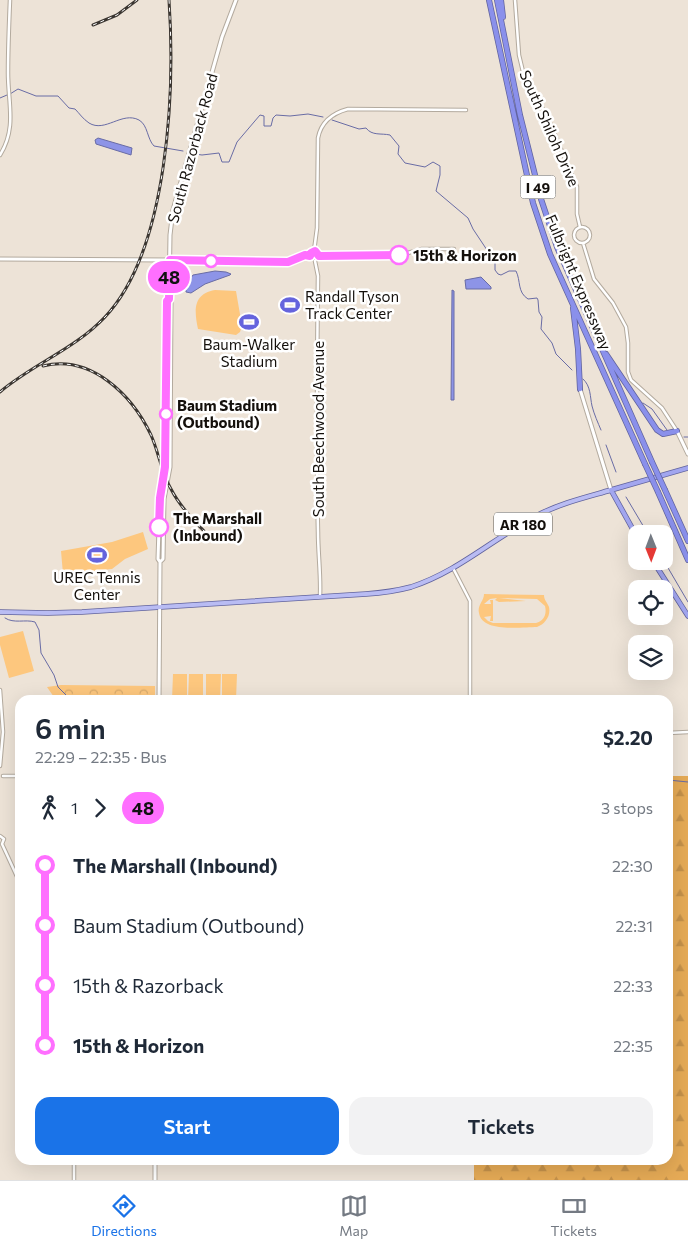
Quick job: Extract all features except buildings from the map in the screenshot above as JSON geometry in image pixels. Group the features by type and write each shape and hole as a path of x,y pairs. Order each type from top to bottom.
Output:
{"highway":[{"name":"Fulbright Expressway","path":"489,0 533,203 550,254 688,560"},
{"name":"I 49","path":"497,0 502,24"},
{"path":"501,0 502,24"},
{"name":"Fulbright Expressway","path":"502,24 520,115 541,199 557,247 688,541"},
{"path":"572,302 578,349 580,389"},
{"path":"599,343 657,430 663,434 677,431"},
{"path":"630,525 611,490 688,468"},
{"path":"659,570 688,616"}],"main road":[{"name":"South Razorback Road","path":"159,695 159,511 165,470 170,227 173,210 222,37 236,0"},
{"path":"0,259 170,260"},
{"path":"580,389 611,490"},
{"path":"677,431 688,454"},
{"name":"AR 180","path":"0,612 48,613 160,607 366,594 397,590 428,580 453,568 538,515 565,504 611,490"},
{"path":"155,1165 155,1180"}],"street":[{"path":"1,154 8,138 11,124 8,84 10,0"},
{"name":"South Shiloh Drive","path":"515,0 519,55 524,76 547,116 577,188 577,214 580,227"},
{"path":"310,256 314,252 317,228 318,138 322,126 332,116 348,109 466,110"},
{"path":"582,243 589,240 590,234 586,228 580,227 574,232 574,237 582,243 594,279 613,303 624,322 628,337 628,372 631,380 662,409 677,431"},
{"path":"314,252 317,252 319,256 397,256 422,249 454,249"},
{"path":"170,260 288,262 305,255 310,256"},
{"path":"310,256 311,260 315,261 319,256"},
{"name":"South Beechwood Avenue","path":"315,261 318,276 317,410 320,596"},
{"path":"453,568 470,601 470,695"},
{"path":"0,690 3,732 0,766"},
{"path":"673,733 688,732"},
{"path":"0,773 2,778 15,777"},
{"path":"0,836 4,839 1,844 15,873"},
{"path":"74,1165 74,1180"}],"green space":[{"path":"215,290 236,291 242,326 240,332 236,335 198,329 196,309 199,299 202,295"},
{"name":"UREC Tennis Center","path":"143,532 148,549 125,559 112,569 63,574 61,551 112,542"},
{"path":"484,594 544,595 549,607 549,614 545,622 537,627 504,628 487,624 479,613","holes":["497,598 495,600 499,602 526,601 499,598 537,599 545,606 545,614 543,619 536,623 493,623 488,621 484,617 491,616 490,621 493,621 493,600 490,600 491,604 484,604 490,599"]},
{"path":"23,631 34,671 9,678 0,645 0,637"},
{"path":"173,674 187,674 187,695 172,695"},
{"path":"189,674 203,674 203,695 188,695"},
{"path":"206,674 221,674 220,695 206,695"},
{"path":"222,674 237,674 236,695 222,695"},
{"path":"61,685 155,686 155,695 53,695 47,687"},
{"path":"673,776 688,776 688,1180 474,1180 474,1165 673,1165"}],"water":[{"path":"98,138 132,148 131,155 96,144 95,140"},
{"path":"215,271 231,274 205,284 191,293 186,292 186,284 193,275"},
{"path":"481,277 491,289 466,289 465,280"},
{"path":"452,290 454,291 454,400 451,400"}],"waterway":[{"path":"10,94 18,89 36,96 58,96 69,108 75,109 89,123 95,125 133,118 142,122 154,146 183,151"},
{"path":"0,98 7,95"},
{"path":"195,154 219,153 222,162 229,162 237,142 260,115 264,116 264,126 271,126 276,115 308,114 323,117"},
{"path":"332,120 359,129 366,128 374,133 390,135 399,146 398,154 405,163 425,167 433,162 440,166 436,191 468,218 495,262 495,270 498,274 516,271 522,293 528,299 537,298 539,312 542,317 541,329 552,343 556,354 572,370"},
{"path":"583,379 589,388 593,409 601,430"},
{"path":"643,403 652,409 667,430"},
{"path":"606,445 616,472"},
{"path":"626,497 643,525"},
{"path":"669,570 688,602"},
{"path":"5,618 12,621 35,622 39,630 41,653 54,675 58,687 66,695"},
{"path":"673,780 688,782"}],"railway":[{"path":"93,25 117,15 137,0"},
{"path":"0,392 81,338 105,317 126,288 143,251 155,210 163,166 168,121 171,78 169,0"},
{"path":"43,366 61,364 77,366 93,372 121,392 143,420 151,435 165,476 174,495 204,531"}],"bus line":[{"name":"48","path":"159,527 160,498 165,470 167,301 169,299 170,260 288,262 305,255 310,256 315,251 319,256 399,255"}],"place":[{"name":"15th & Horizon","path":"399,255"},
{"name":"Randall Tyson Track Center","path":"290,305"},
{"name":"Baum-Walker Stadium","path":"249,322"},
{"name":"Baum Stadium (Outbound)","path":"166,414"},
{"name":"The Marshall (Inbound)","path":"159,527"},
{"name":"UREC Tennis Center","path":"97,555"}]}
